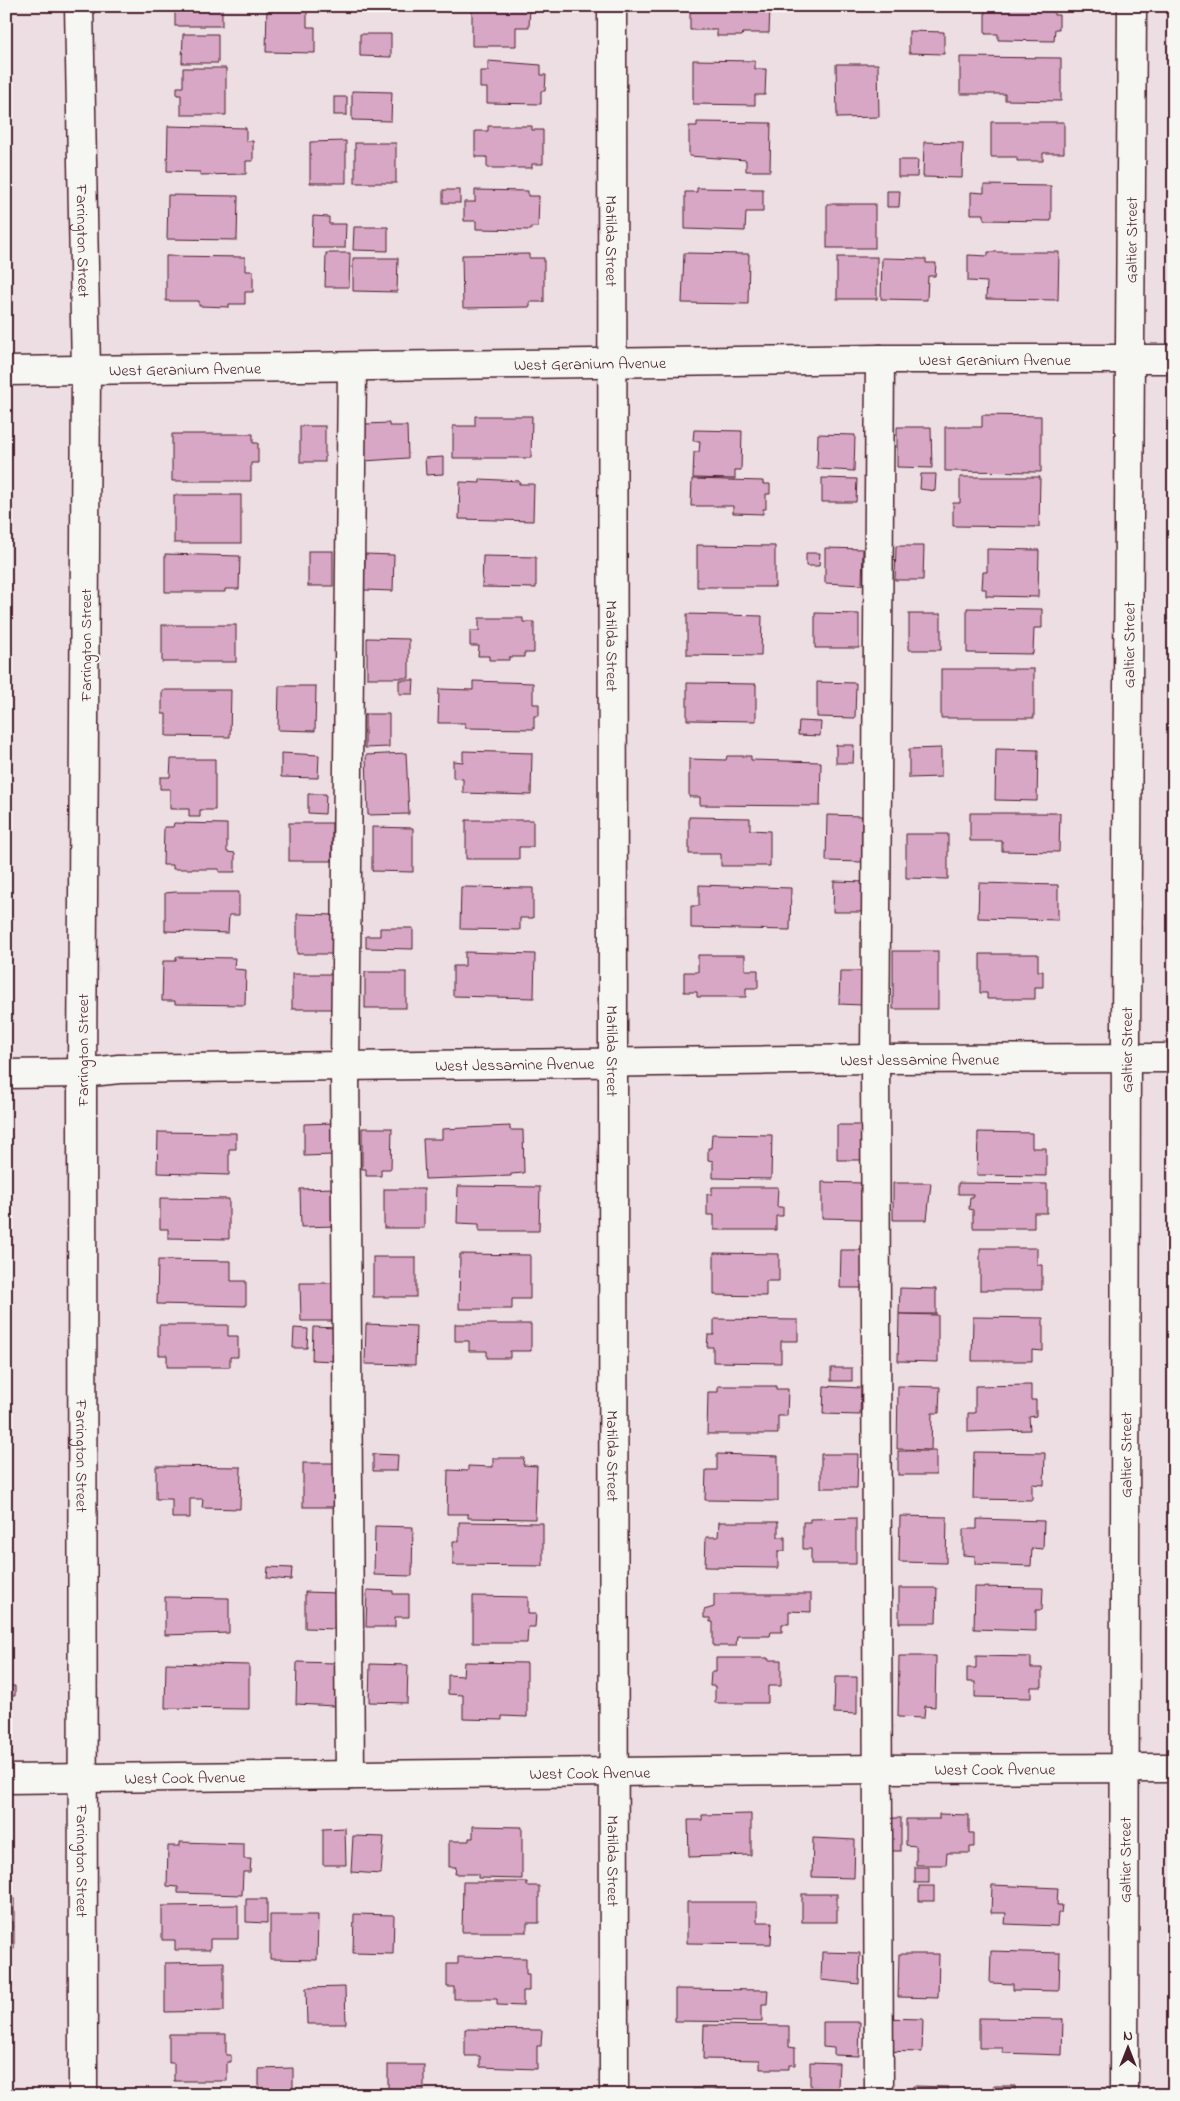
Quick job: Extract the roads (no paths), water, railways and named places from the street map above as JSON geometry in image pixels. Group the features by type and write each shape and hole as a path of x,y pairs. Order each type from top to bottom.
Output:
{"street":[{"name":"Farrington Street","path":"80,6 86,370 82,1073 83,2095"},
{"name":"Matilda Street","path":"612,6 614,2095"},
{"name":"Galtier Street","path":"1124,2095 1126,1058 1132,6"},
{"name":"West Geranium Avenue","path":"6,371 880,359 1174,359"},
{"path":"879,2095 875,1059 880,359"},
{"path":"350,1775 344,1066 352,367"},
{"name":"West Jessamine Avenue","path":"6,1074 82,1073 119,1069 875,1059 1174,1058"},
{"name":"West Cook Avenue","path":"6,1779 879,1769 1174,1768"}]}
